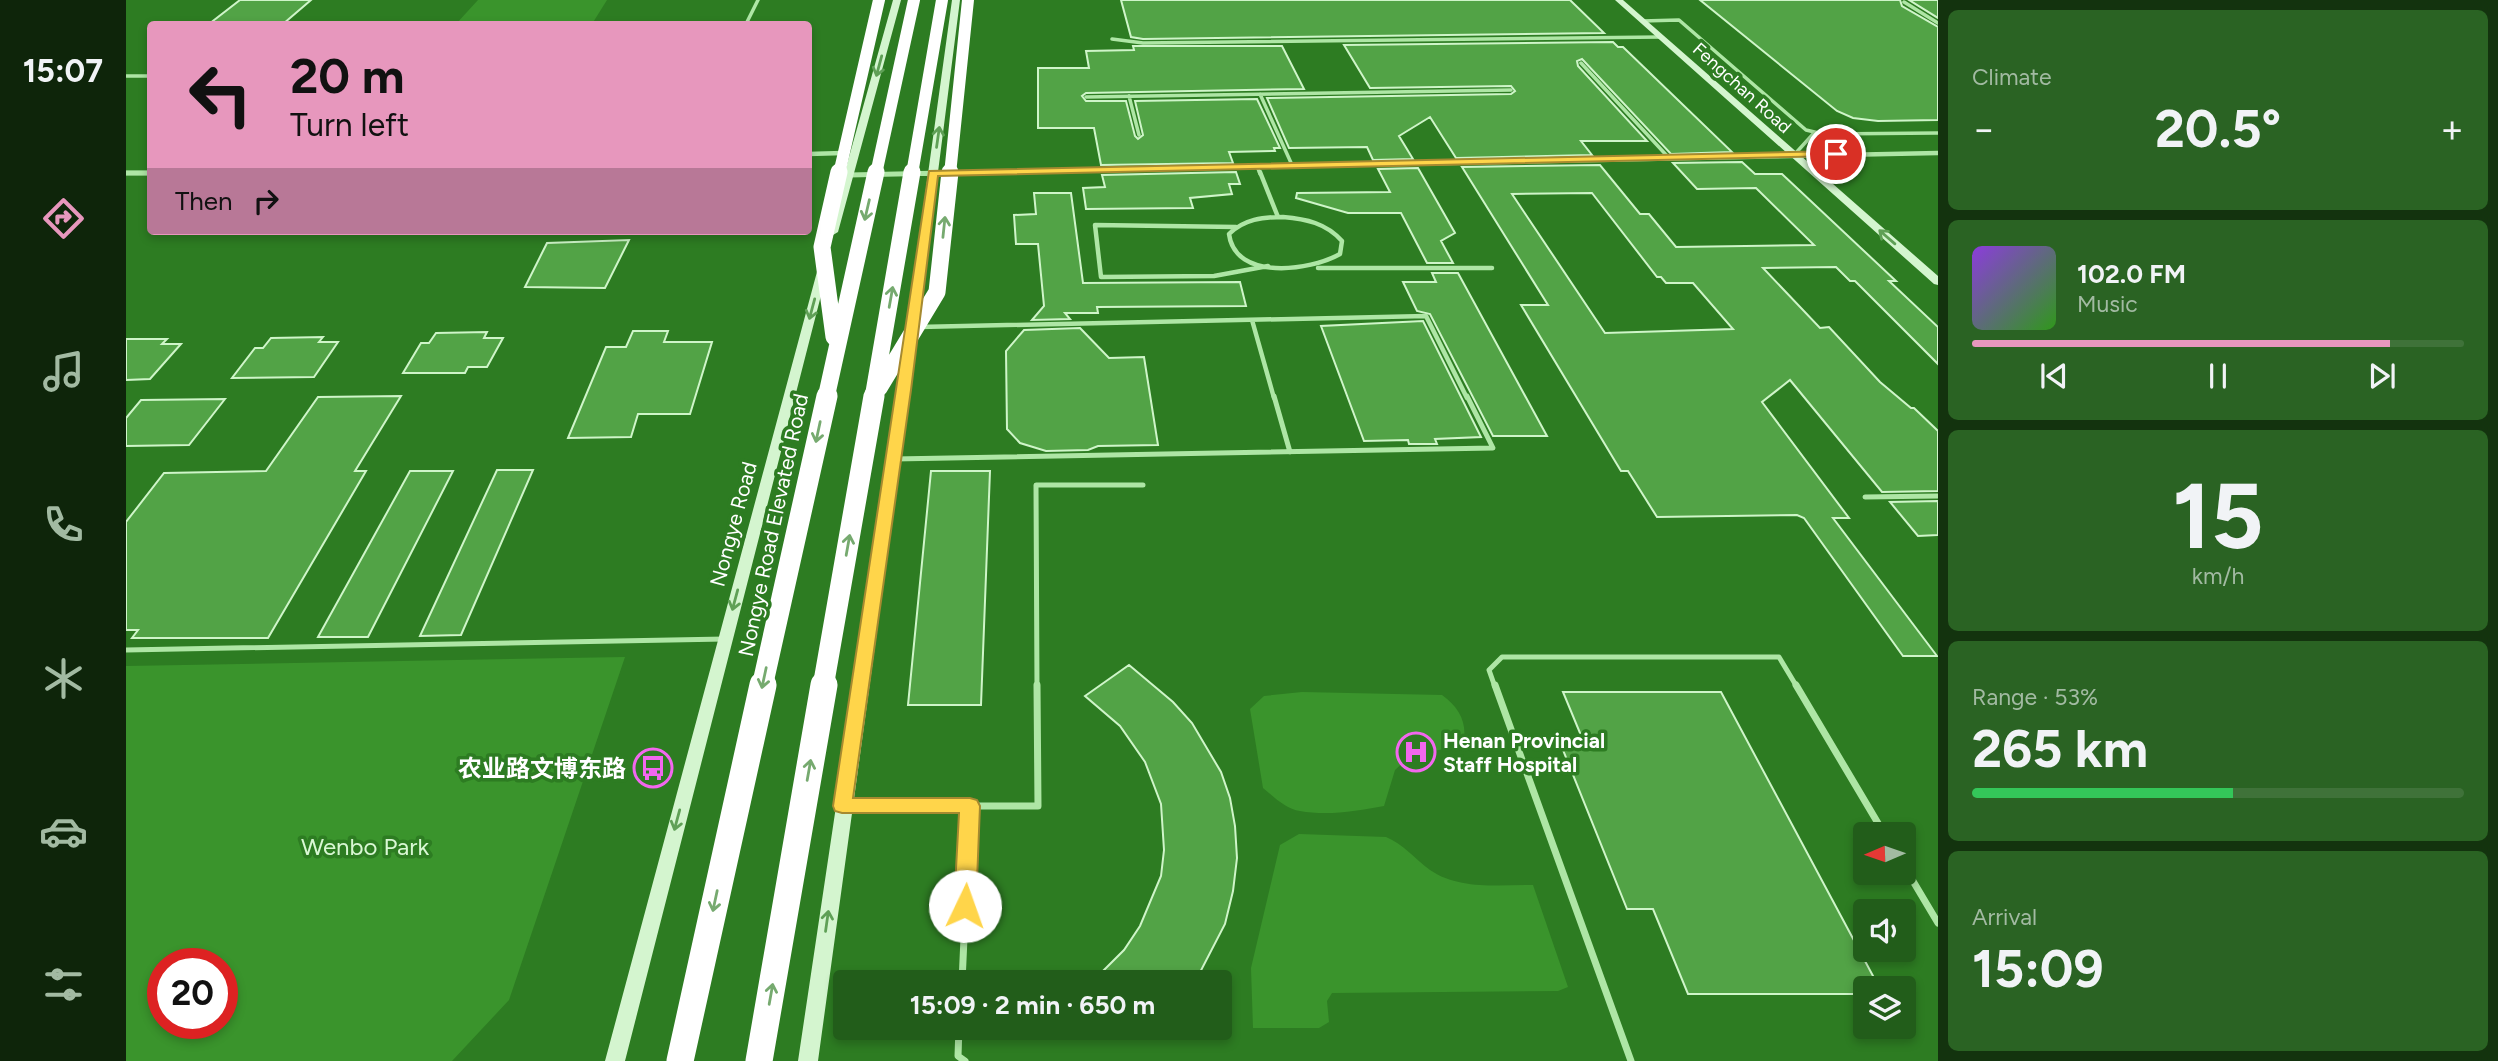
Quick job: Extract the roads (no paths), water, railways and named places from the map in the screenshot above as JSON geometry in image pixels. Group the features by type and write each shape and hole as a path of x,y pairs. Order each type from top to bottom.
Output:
{"highway":[{"path":"836,351 822,247 879,0"},
{"name":"Nongye Road Elevated Road","path":"680,1061 914,0"},
{"path":"759,1061 942,0"},
{"path":"873,399 937,292 968,0"}],"street":[{"name":"Nongye Road","path":"615,1061 724,639 897,0"},
{"path":"807,1061 913,328 956,0"},
{"name":"Fengchan Road","path":"1619,0 1938,282"},
{"path":"812,154 843,153"},
{"path":"849,175 1938,153"},
{"path":"126,173 147,173"}],"lane":[{"path":"748,21 758,0"},
{"path":"1904,2 1938,23"},
{"path":"1642,21 1679,20 1806,130 1814,133 1938,133"},
{"path":"1112,38 1122,42 1143,43 1661,37"},
{"path":"1581,63 1669,158"},
{"path":"126,76 147,76"},
{"path":"1086,97 1511,90"},
{"path":"1260,94 1292,165"},
{"path":"1129,96 1139,135"},
{"path":"1794,155 1814,133"},
{"path":"1257,166 1278,217"},
{"path":"1268,266 1244,258 1230,246 1229,234 1236,227 1249,220 1278,217 1318,224 1329,229 1342,241 1340,254 1324,265 1311,268"},
{"path":"1236,227 1095,225 1101,277 1214,276 1268,266 1492,268"},
{"path":"894,459 1493,448 1426,316 913,328"},
{"path":"1252,320 1290,452"},
{"path":"842,806 1038,806 1036,485 1143,485"},
{"path":"1865,497 1938,496"},
{"path":"126,650 724,639"},
{"path":"1631,1061 1489,670 1503,657 1779,657 1877,822"},
{"path":"963,970 970,806"},
{"path":"1916,886 1938,923"},
{"path":"959,1040 958,1056 965,1061"}],"place":[{"name":"Henan Provincial Staff Hospital","path":"1416,752"},
{"name":"农业路文博东路","path":"653,768"}],"park label":[{"name":"Wenbo Park","path":"365,846"}]}
